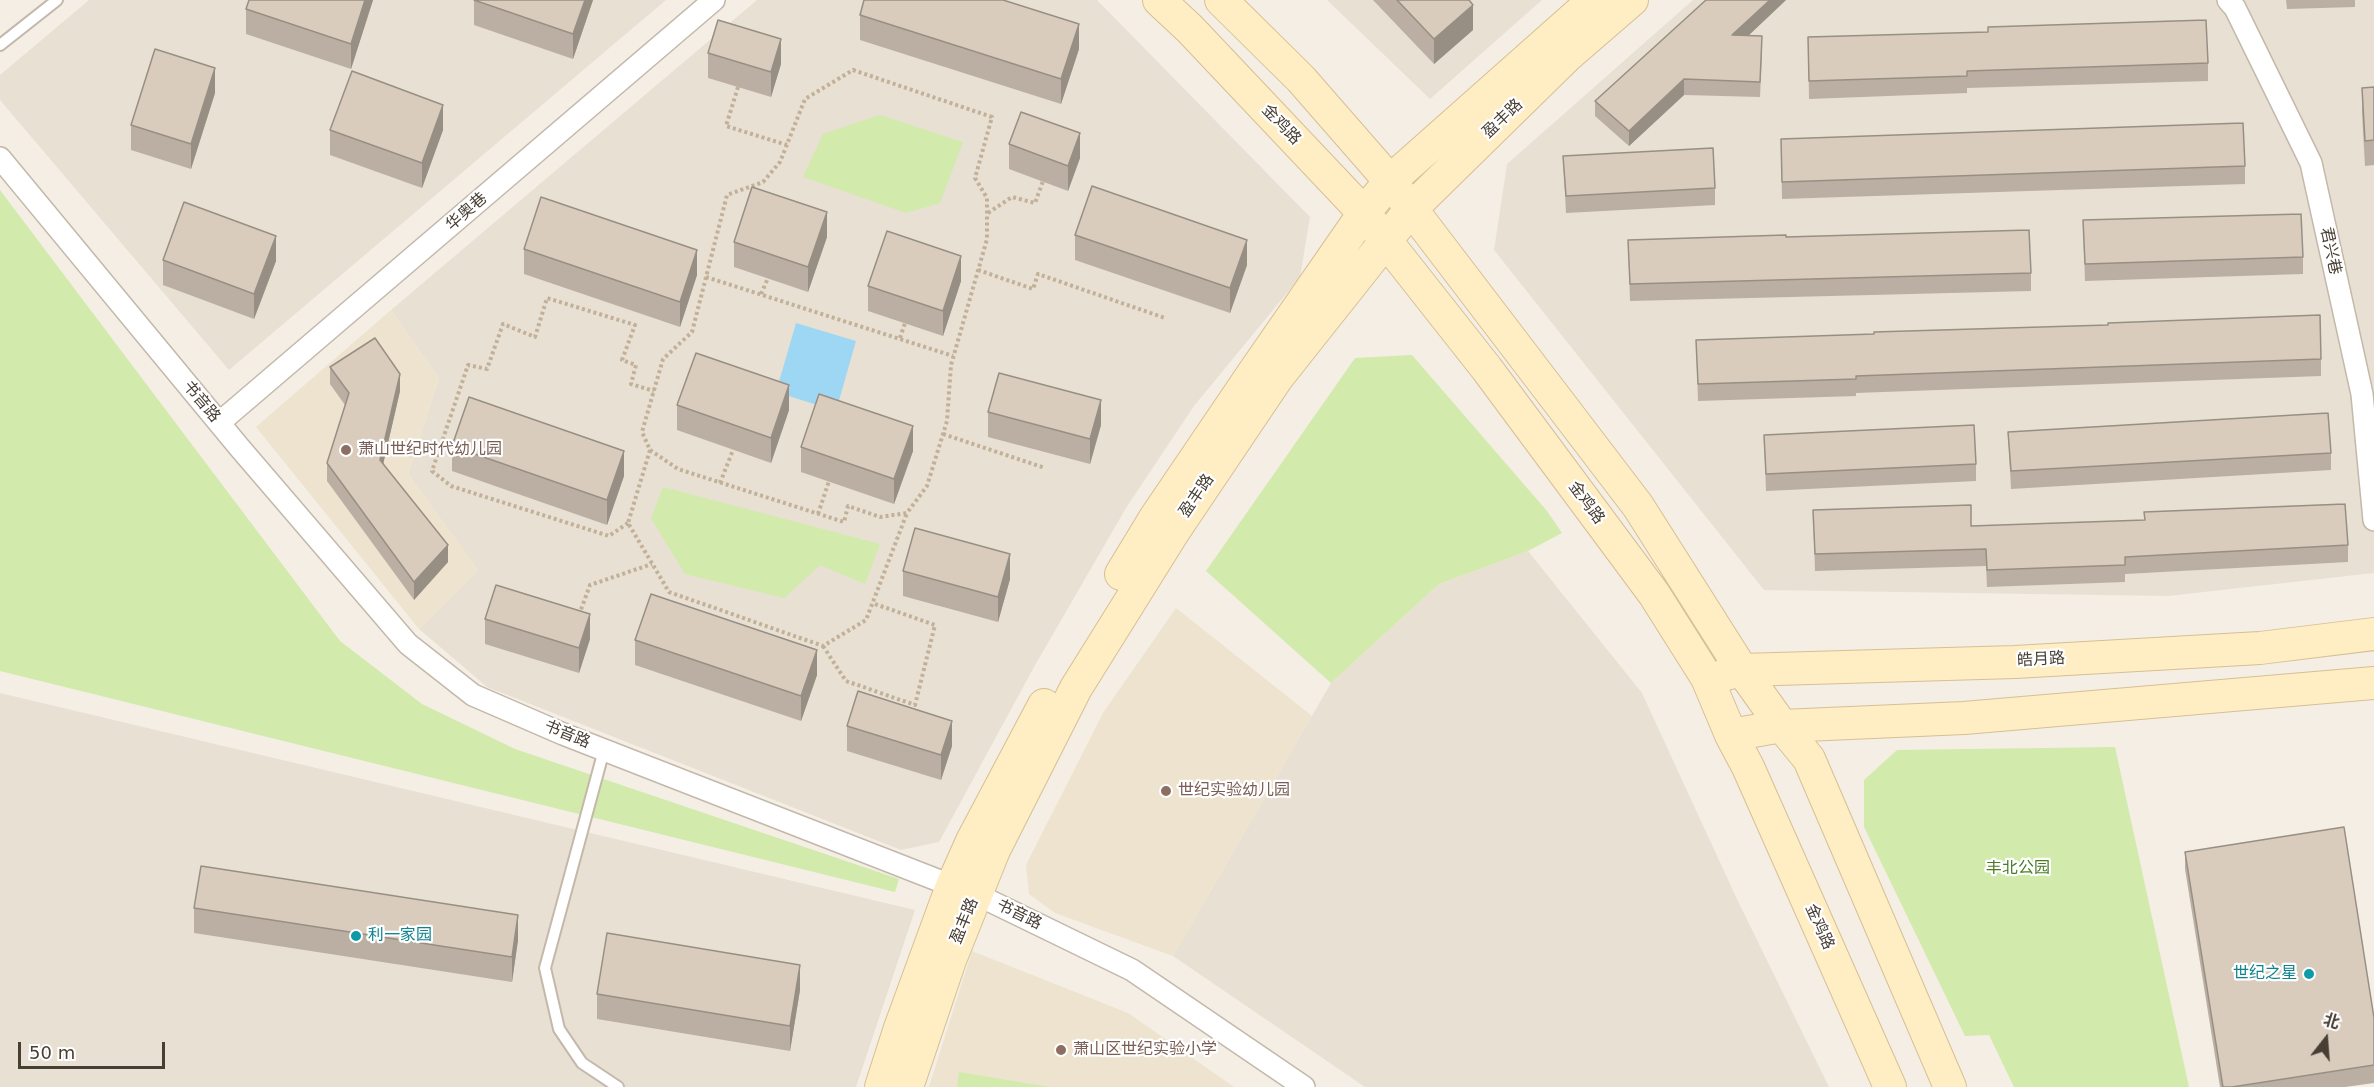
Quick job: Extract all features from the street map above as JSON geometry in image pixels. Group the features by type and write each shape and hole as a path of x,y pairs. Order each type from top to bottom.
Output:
{"main road":[{"name":"金鸡路","path":"1159,0 1364,213 1487,369 1654,594 1707,678 1890,1087"},
{"path":"1221,0 1301,79 1411,209 1638,506 1742,670 1809,759 1950,1087"},
{"name":"盈丰路","path":"907,1087 950,960 972,841 1056,681 1155,518 1364,213 1389,181 1594,0"},
{"name":"盈丰路","path":"881,1087 900,1028 964,890 994,850 1076,688 1174,531 1277,378 1411,209 1566,57 1632,0"},
{"name":"皓月路","path":"1707,678 1742,670 2085,658 2260,648 2374,634"},
{"path":"1731,735 1782,726 1964,718 2374,683"}],"street":[{"name":"华奥巷","path":"219,423 714,0"},
{"name":"君兴巷","path":"2228,0 2235,8 2311,163 2362,394 2374,520"},
{"name":"书音路","path":"0,159 219,423 408,644 473,695 604,750 964,890 1132,970 1304,1087"}],"lane":[{"path":"0,45 57,0"},
{"path":"604,750 545,968 559,1029 582,1063 618,1087"}],"path":[{"path":"823,646 866,620 907,513 927,486 947,421 953,356 987,239 987,198 975,178 992,117 853,70 805,99 780,162 763,182 727,195 692,332 663,359 642,432 650,450 678,469 844,522 848,506 880,517 907,513"},
{"path":"738,87 726,126 787,145"},
{"path":"987,214 1012,197 1035,203 1044,181"},
{"path":"978,270 1033,289 1038,274 1165,318"},
{"path":"706,277 953,356"},
{"path":"761,294 768,278"},
{"path":"650,450 628,523 609,536 451,486 432,471 468,365 487,369 503,324 535,337 547,298 635,325 622,360 636,365 631,384 654,391"},
{"path":"900,338 905,323"},
{"path":"943,434 1045,468"},
{"path":"720,483 733,450"},
{"path":"818,514 829,481"},
{"path":"628,523 669,592 823,646 846,681 915,705 935,625 872,603"},
{"path":"576,624 590,585 652,564"}],"shaded area":[{"path":"89,0 666,0 229,370 0,100 0,75"},
{"path":"757,0 1097,0 1310,217 1300,277 1194,406 1126,508 1034,667 939,842 901,850 487,687 419,629 478,570 408,474 439,378 391,310"},
{"path":"1327,0 1542,0 1430,99"},
{"path":"1693,0 2374,0 2374,573 2168,596 1764,590 1494,250 1507,164"},
{"name":"萧山世纪时代幼儿园","path":"391,310 439,378 408,474 478,570 419,629 256,427"},
{"path":"1528,551 1642,693 1736,897 1829,1087 1365,1087 1173,956 1331,683 1439,584"},
{"name":"世纪实验幼儿园","path":"1176,608 1312,716 1173,956 1055,913 1029,894 1026,865 1103,713"},
{"name":"利一家园","path":"0,693 915,910 856,1087 0,1087"},
{"name":"萧山区世纪实验小学","path":"972,951 1128,1013 1234,1087 929,1087"}],"green space":[{"path":"880,115 963,142 940,203 906,213 803,177 823,134"},
{"path":"0,190 340,641 422,704 515,749 899,879 895,892 0,671"},
{"path":"1412,355 1547,511 1562,533 1528,551 1439,584 1331,683 1206,571 1355,358"},
{"path":"663,487 880,544 865,584 820,565 784,598 685,574 651,518"},
{"name":"丰北公园","path":"2115,747 2189,1087 2014,1087 1989,1035 1965,1036 1864,827 1864,780 1897,750"},
{"path":"959,1072 1049,1087 957,1087"}],"water":[{"path":"796,323 856,341 836,411 776,392"}],"building":[{"path":"249,0 365,0 351,44 246,9"},
{"path":"474,0 585,0 573,34"},
{"path":"864,0 1003,0 1079,24 1061,79 860,15"},
{"path":"1397,0 1469,0 1473,5 1434,39"},
{"path":"1706,0 1770,0 1732,35 1762,36 1760,82 1684,79 1629,131 1595,101"},
{"path":"718,20 781,39 771,72 708,53"},
{"path":"2206,20 2208,63 1967,71 1967,76 1809,81 1808,37 1988,32 1988,27"},
{"path":"155,49 215,68 191,144 131,125"},
{"path":"352,71 443,105 422,163 330,130"},
{"path":"2374,87 2374,140 2365,141 2362,88"},
{"path":"1021,112 1080,133 1068,166 1009,144"},
{"path":"2243,123 2245,166 1782,182 1781,139"},
{"path":"1713,148 1715,188 1566,196 1563,156"},
{"path":"1092,186 1247,240 1230,288 1075,235"},
{"path":"752,187 827,212 808,267 734,242"},
{"path":"541,197 697,250 680,302 524,249"},
{"path":"184,202 276,236 254,294 163,260"},
{"path":"2301,214 2303,257 2085,264 2083,220"},
{"path":"2029,230 2031,273 1630,284 1628,240"},
{"path":"887,231 961,256 943,311 868,286"},
{"path":"2320,315 2321,359 1698,384 1696,340"},
{"path":"375,338 400,374 380,460 448,545 414,582 327,463 349,393 330,367"},
{"path":"696,353 789,385 771,438 677,405"},
{"path":"999,373 1101,400 1090,439 988,412"},
{"path":"819,394 913,426 894,479 801,447"},
{"path":"469,397 624,451 607,500 452,446"},
{"path":"2328,413 2331,453 2011,471 2008,432"},
{"path":"1974,425 1976,464 1766,474 1764,435"},
{"path":"2345,504 2348,545 2125,557 2125,565 1987,570 1986,549 1815,554 1813,510 1971,505 1971,526 2145,520 2144,512"},
{"path":"915,528 1010,554 998,597 903,571"},
{"path":"496,585 590,614 579,648 485,619"},
{"path":"651,594 817,650 801,696 635,640"},
{"path":"858,691 952,721 941,755 847,726"},
{"path":"2344,827 2374,1018 2374,1065 2223,1087 2185,852"},
{"path":"201,866 518,915 512,957 194,908"},
{"path":"607,933 800,965 790,1026 597,994"}],"place":[{"name":"萧山世纪时代幼儿园","path":"346,450"},
{"name":"世纪实验幼儿园","path":"1166,791"},
{"name":"利一家园","path":"356,936"},
{"name":"世纪之星","path":"2309,974"},
{"name":"萧山区世纪实验小学","path":"1061,1050"}]}
